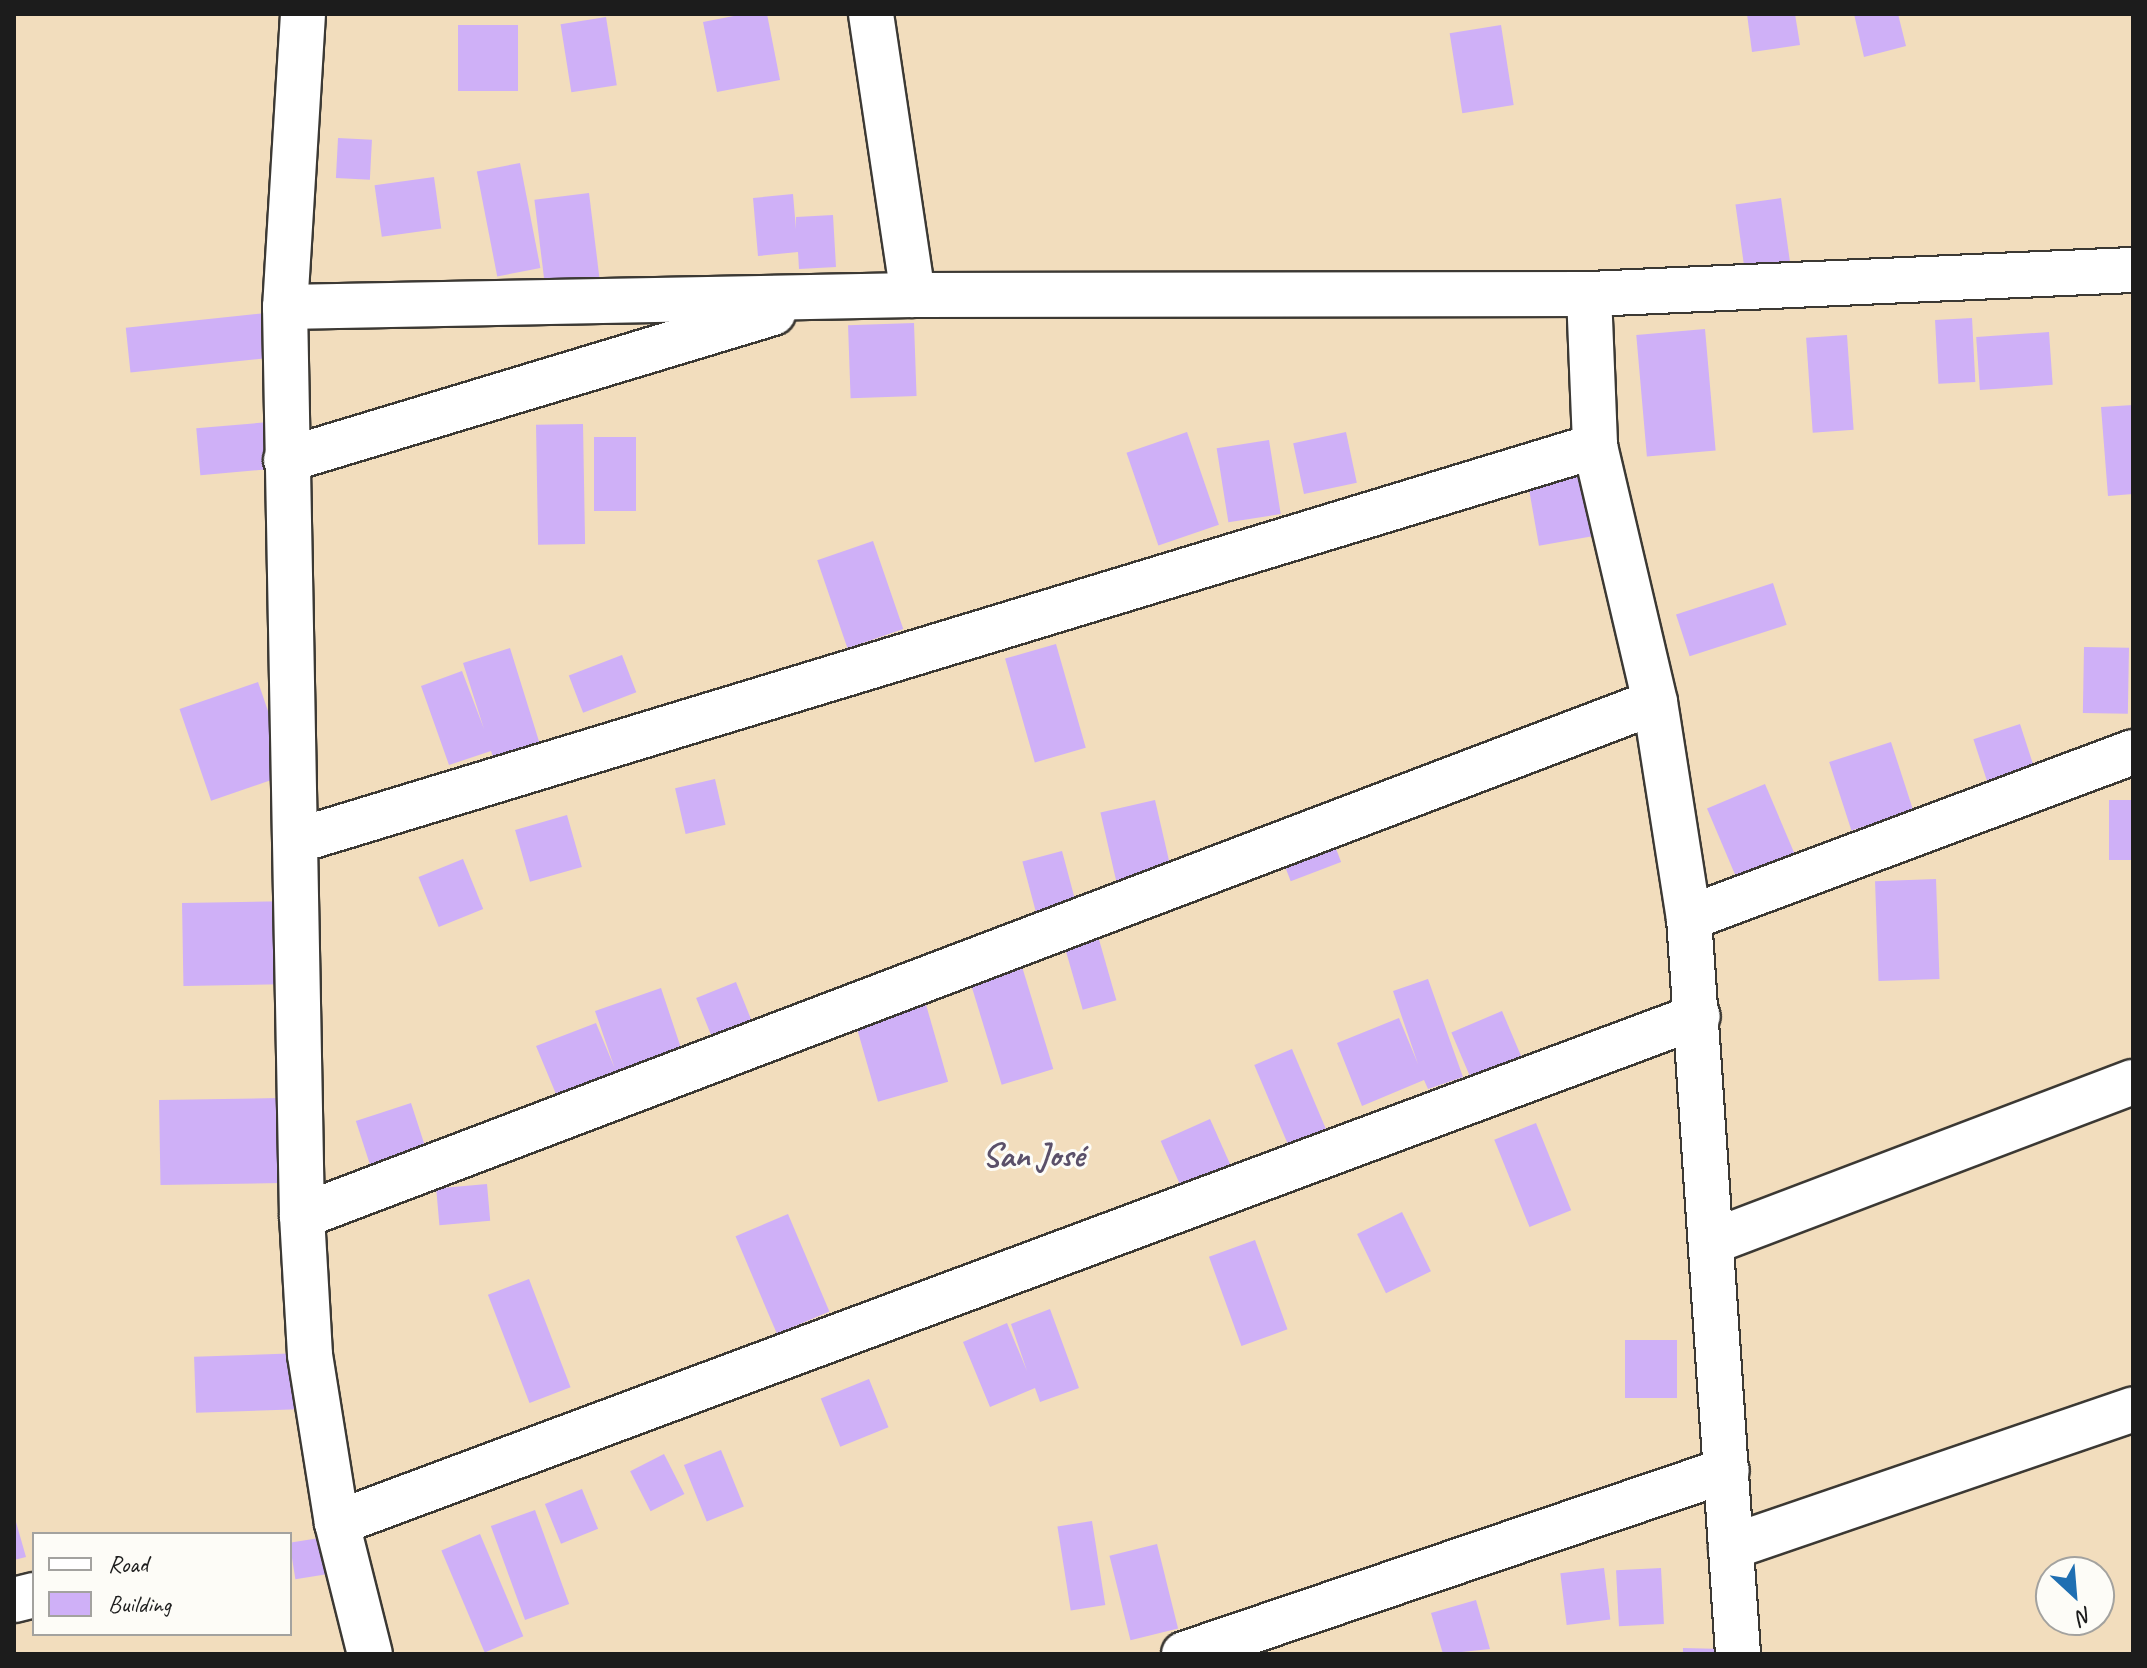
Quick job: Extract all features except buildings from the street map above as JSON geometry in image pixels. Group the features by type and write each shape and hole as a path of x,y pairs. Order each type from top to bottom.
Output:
{"street":[{"path":"303,14 285,307 302,1216 310,1355 337,1523 370,1654"},
{"path":"871,14 913,295"},
{"path":"285,307 913,295 1589,294 2133,270"},
{"path":"1589,294 1595,446 1655,702 1689,918 1714,1241 1738,1654"},
{"path":"286,460 825,297"},
{"path":"296,841 1595,446"},
{"path":"302,1216 1655,702"},
{"path":"1689,918 2133,752"},
{"path":"337,1523 1698,1016"},
{"path":"1714,1241 2133,1082"},
{"path":"1731,1547 2133,1409"},
{"path":"1184,1654 1727,1470"}],"district":[{"name":"San José","path":"1033,1155"}]}
